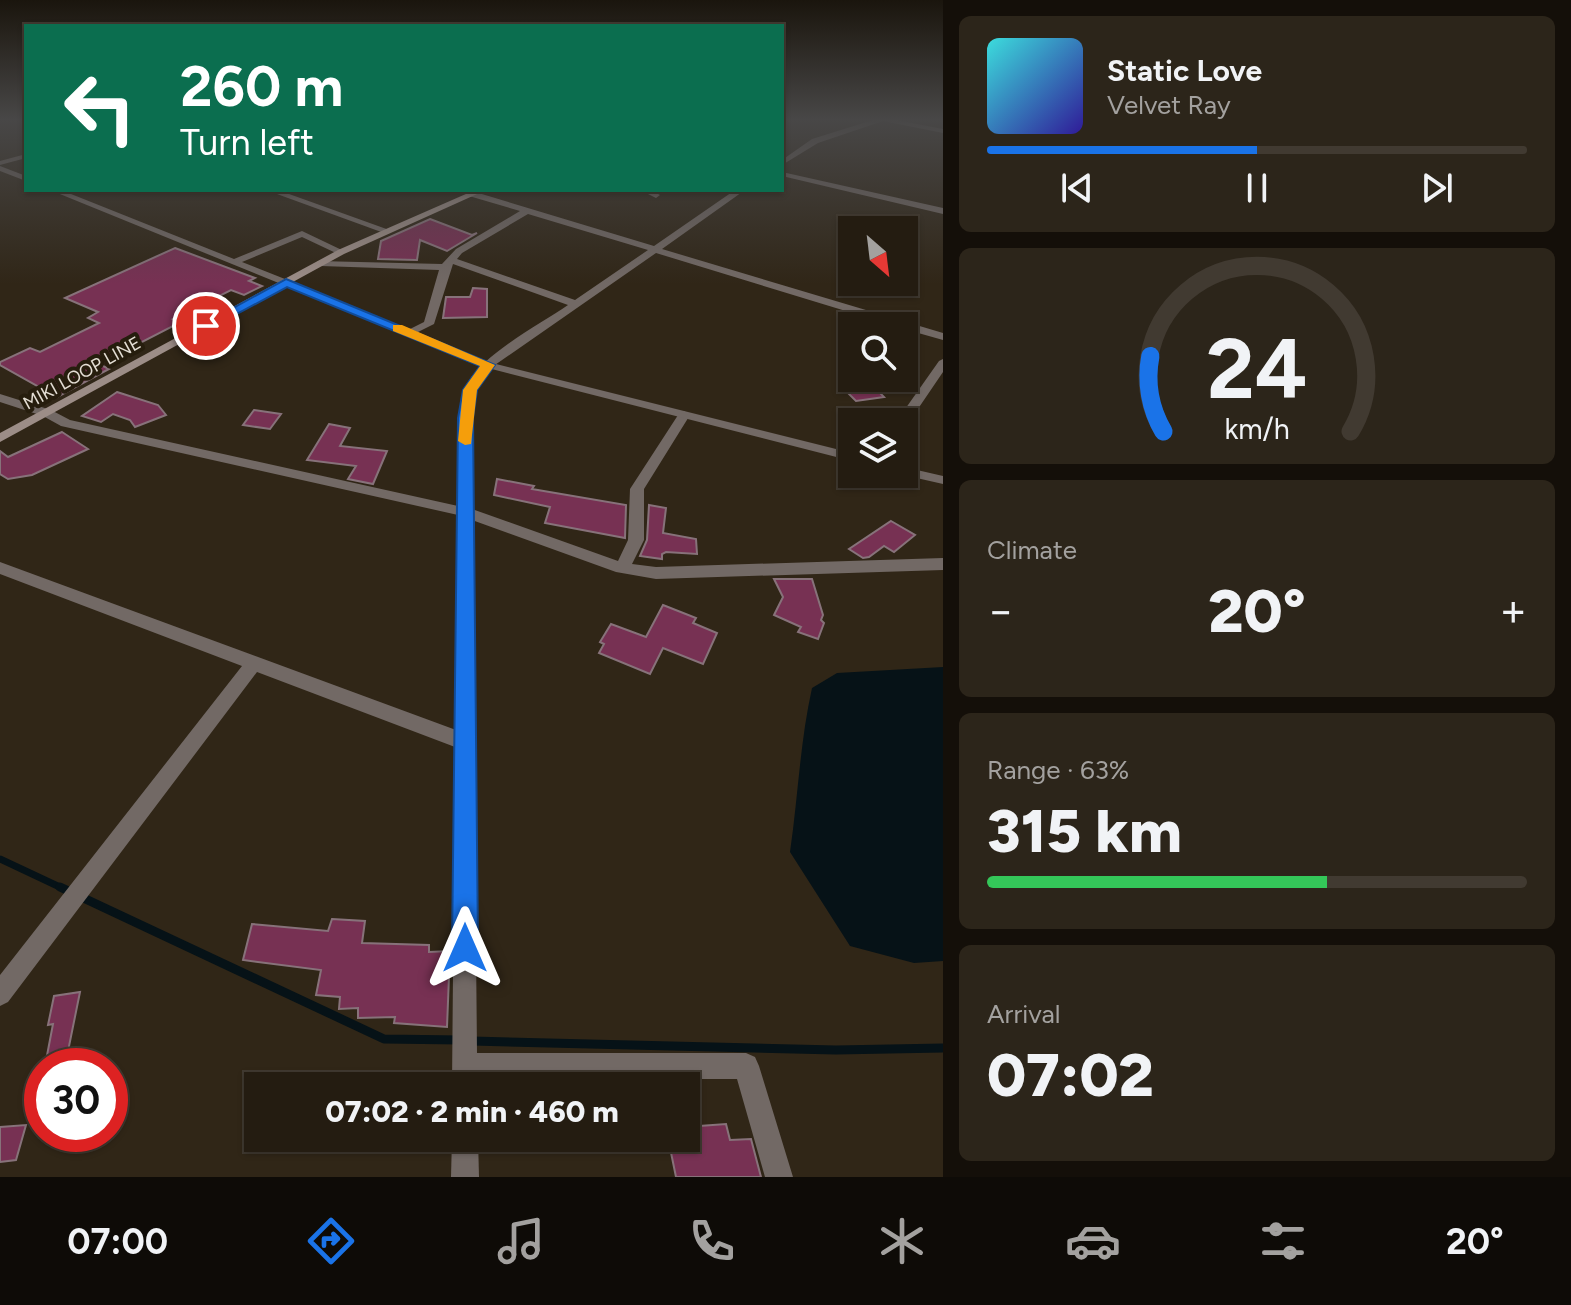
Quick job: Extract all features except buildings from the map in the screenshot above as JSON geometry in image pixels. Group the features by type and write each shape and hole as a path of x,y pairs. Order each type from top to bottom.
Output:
{"main road":[{"name":"MIKI LOOP LINE","path":"0,438 341,252 477,192"}],"street":[{"path":"784,174 943,211"},
{"path":"59,192 488,365 838,454"},
{"path":"276,192 387,231"},
{"path":"477,192 527,211 943,337"},
{"path":"649,192 656,195"},
{"path":"465,1072 465,512 466,418 470,390 488,365 738,192"},
{"path":"410,333 429,324 448,264 459,251 527,211"},
{"path":"234,262 302,234 341,252"},
{"path":"321,263 448,264 575,304"},
{"path":"912,408 943,363"},
{"path":"0,398 47,413 66,423 159,446 465,512 622,568 656,573 943,564"},
{"path":"622,568 636,540 637,489 684,415"},
{"path":"918,474 943,480"},
{"path":"0,568 465,742"},
{"path":"0,994 254,663"},
{"path":"577,1072 746,1066 779,1177"},
{"path":"465,1152 465,1177"}],"shaded area":[{"path":"943,667 943,961 914,963 850,946 790,852 812,688 837,673"}],"waterway":[{"path":"0,859 64,889"},
{"path":"60,887 384,1039 461,1040"},
{"path":"472,1041 836,1050 943,1048"}],"slow traffic":[{"path":"398,328 488,365 470,390 465,441"}],"route":[{"path":"206,326 286,283 488,365 470,390 466,418 465,948"}]}
